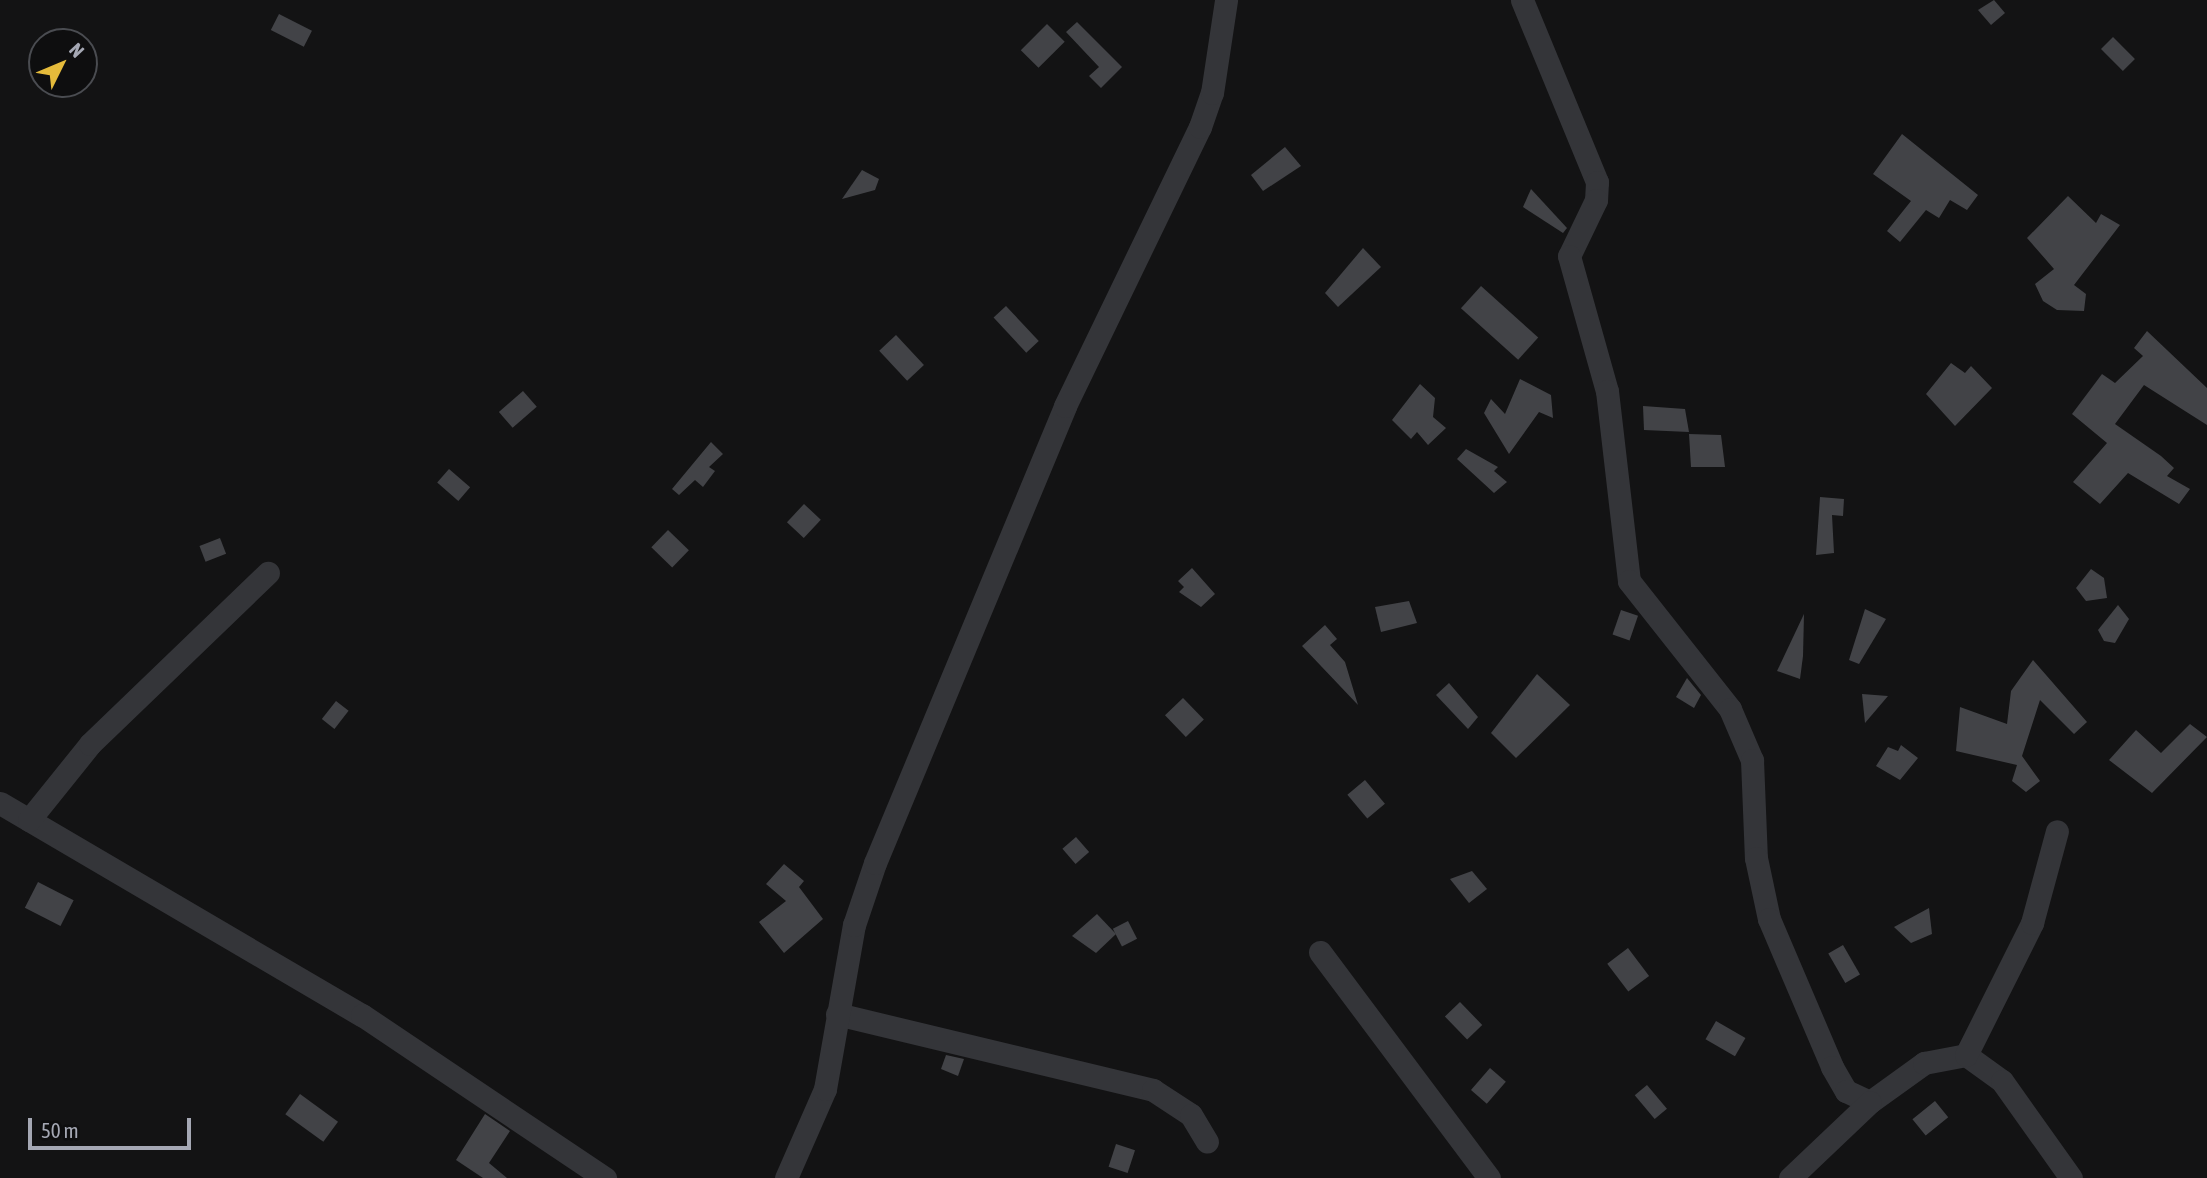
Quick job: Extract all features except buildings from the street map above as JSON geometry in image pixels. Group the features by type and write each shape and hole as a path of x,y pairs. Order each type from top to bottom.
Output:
{"street":[{"path":"786,1178 825,1089 854,925 875,863 1065,406 1200,127 1212,93 1226,0"},
{"path":"1522,0 1597,182 1596,200 1569,256 1607,391 1629,580 1730,709 1752,760 1756,858 1769,919 1839,1081 1858,1101 1870,1102"},
{"path":"29,820 90,744 268,572"},
{"path":"0,803 362,1015 606,1178"},
{"path":"1966,1055 2032,923 2057,831"},
{"path":"1320,952 1489,1178"},
{"path":"837,1014 1153,1090 1191,1115 1207,1142"},
{"path":"1790,1178 1870,1102 1924,1063 1966,1055 2001,1081 2071,1178"}]}
